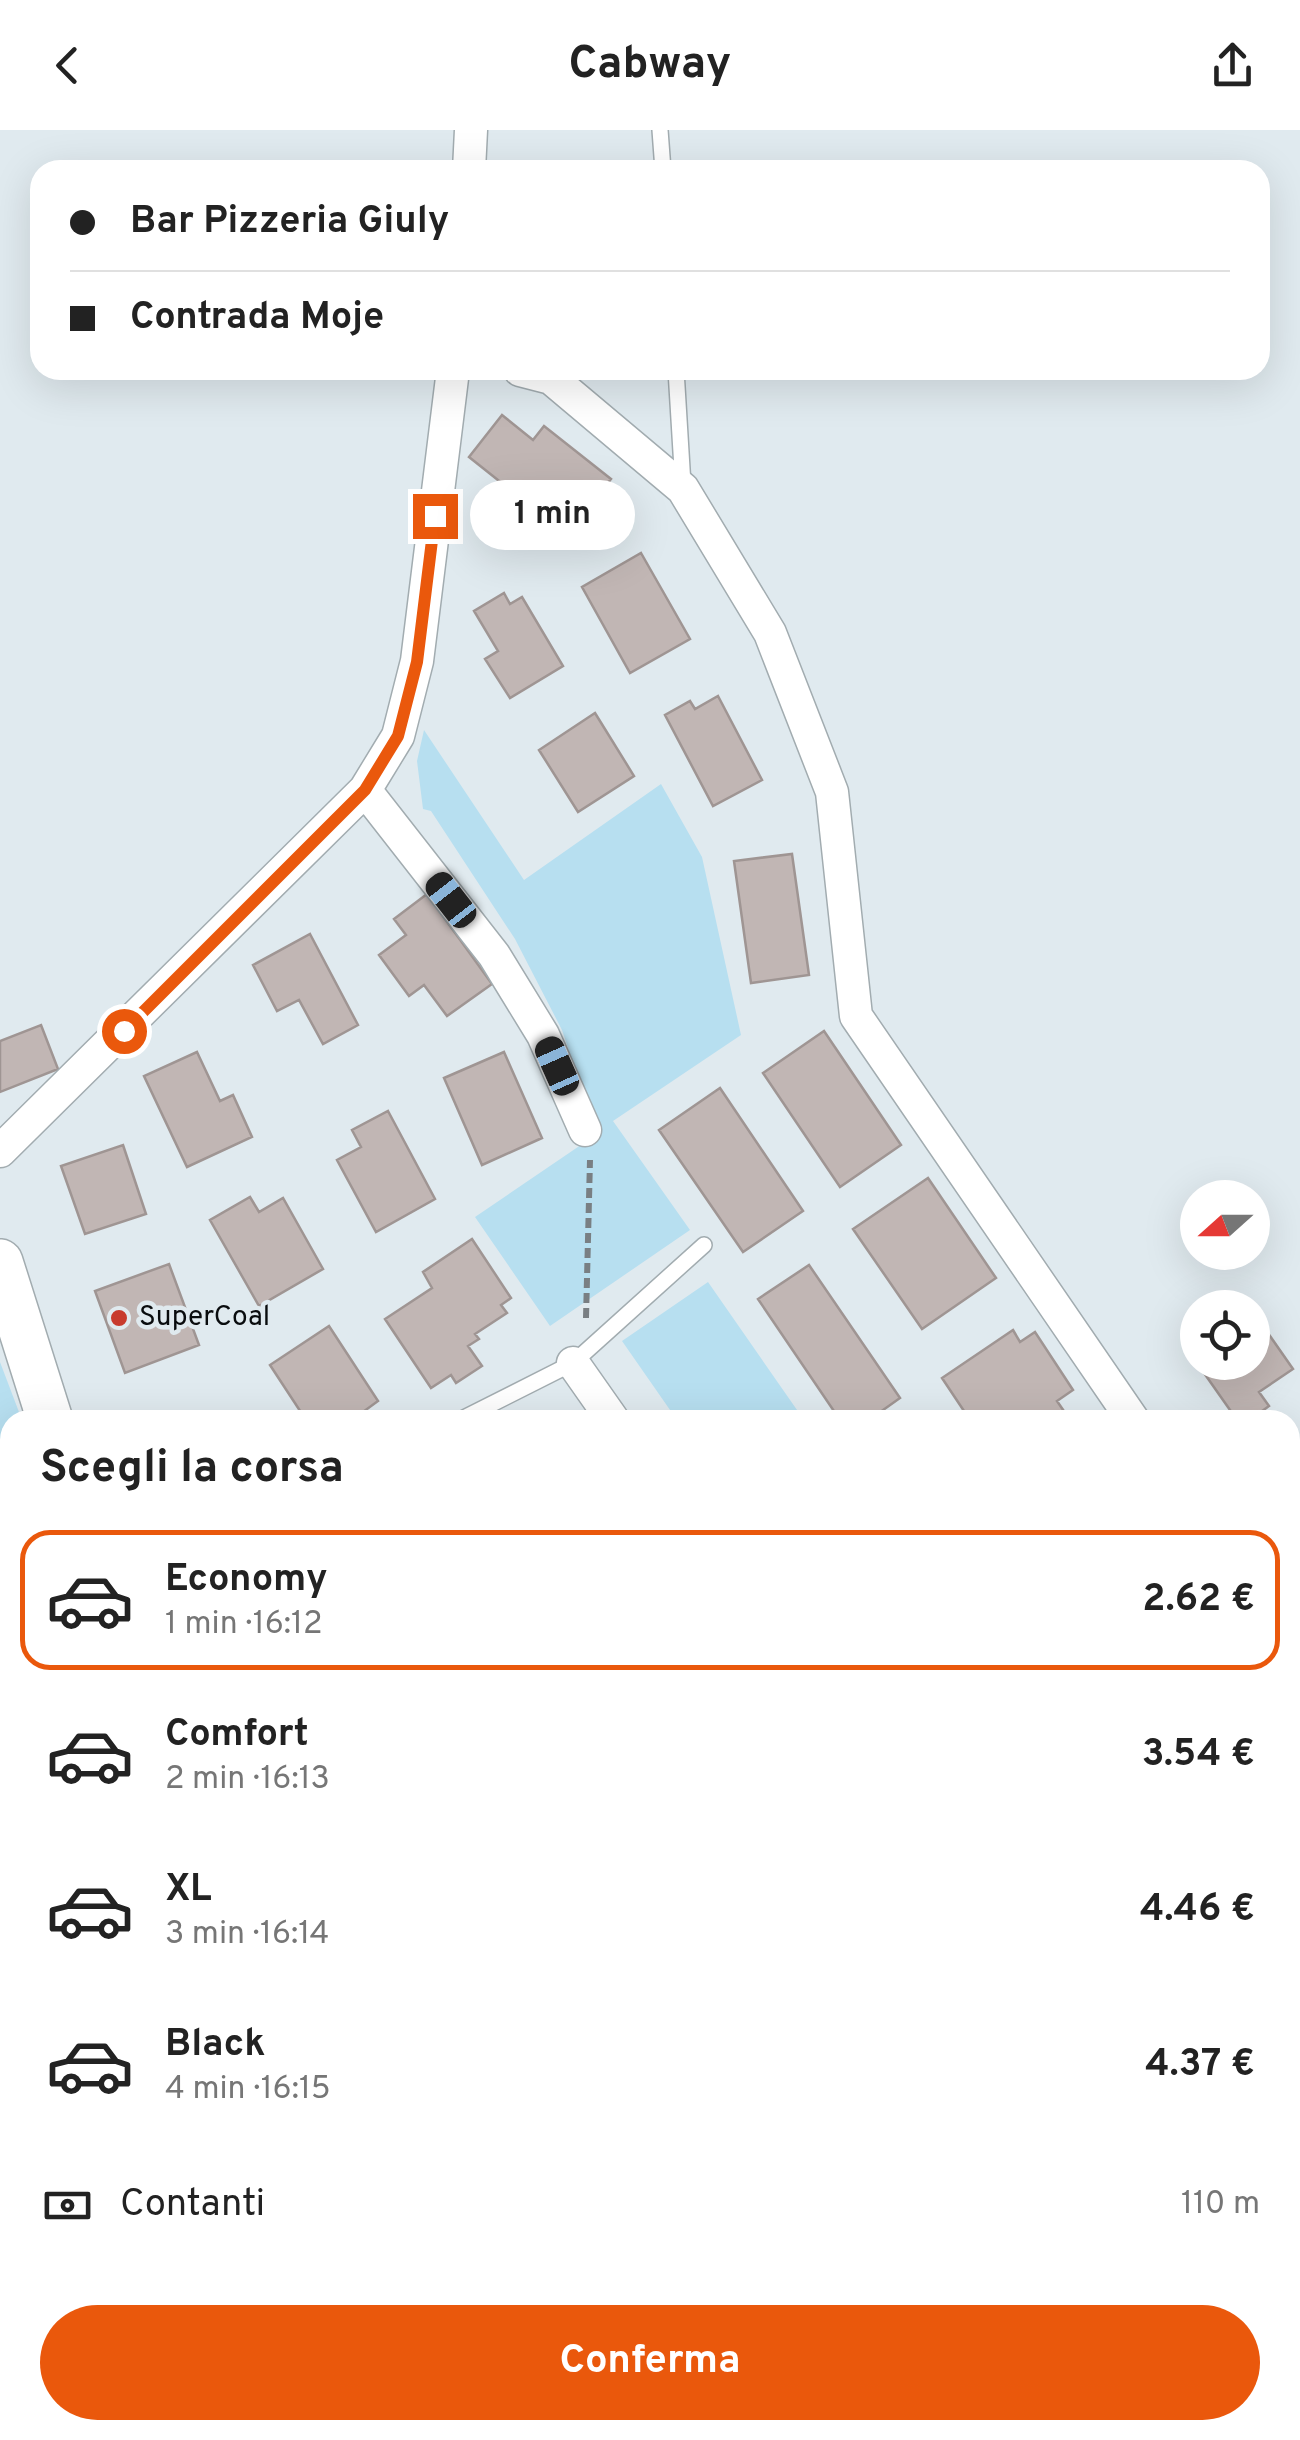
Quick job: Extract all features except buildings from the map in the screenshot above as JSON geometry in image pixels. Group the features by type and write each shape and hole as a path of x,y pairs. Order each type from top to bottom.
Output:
{"main road":[{"path":"3,1279 47,1410"}],"street":[{"path":"470,160 471,130"},
{"path":"0,1151 365,790 398,736 417,662 452,380"},
{"path":"552,380 683,489 770,632 832,792 856,1016 1126,1410"},
{"path":"365,790 494,955 544,1035 585,1130"},
{"path":"579,1357 608,1410"}],"lane":[{"path":"660,130 662,160"},
{"path":"677,380 683,489"},
{"path":"479,1410 579,1357 704,1246"}],"path":[{"path":"579,1357 590,1160 585,1130"}],"shaded area":[{"path":"424,730 524,880 661,784 702,857 741,1035 613,1121 690,1230 550,1326 475,1217 597,1134 562,1030 515,939 431,811 423,809 417,761"},
{"path":"708,1282 797,1410 670,1410 622,1341"},
{"path":"0,1362 18,1410 0,1410"}],"place":[{"name":"SuperCoal","path":"119,1318"}],"route":[{"path":"124,1031 365,790 398,736 417,662 435,516"}]}
